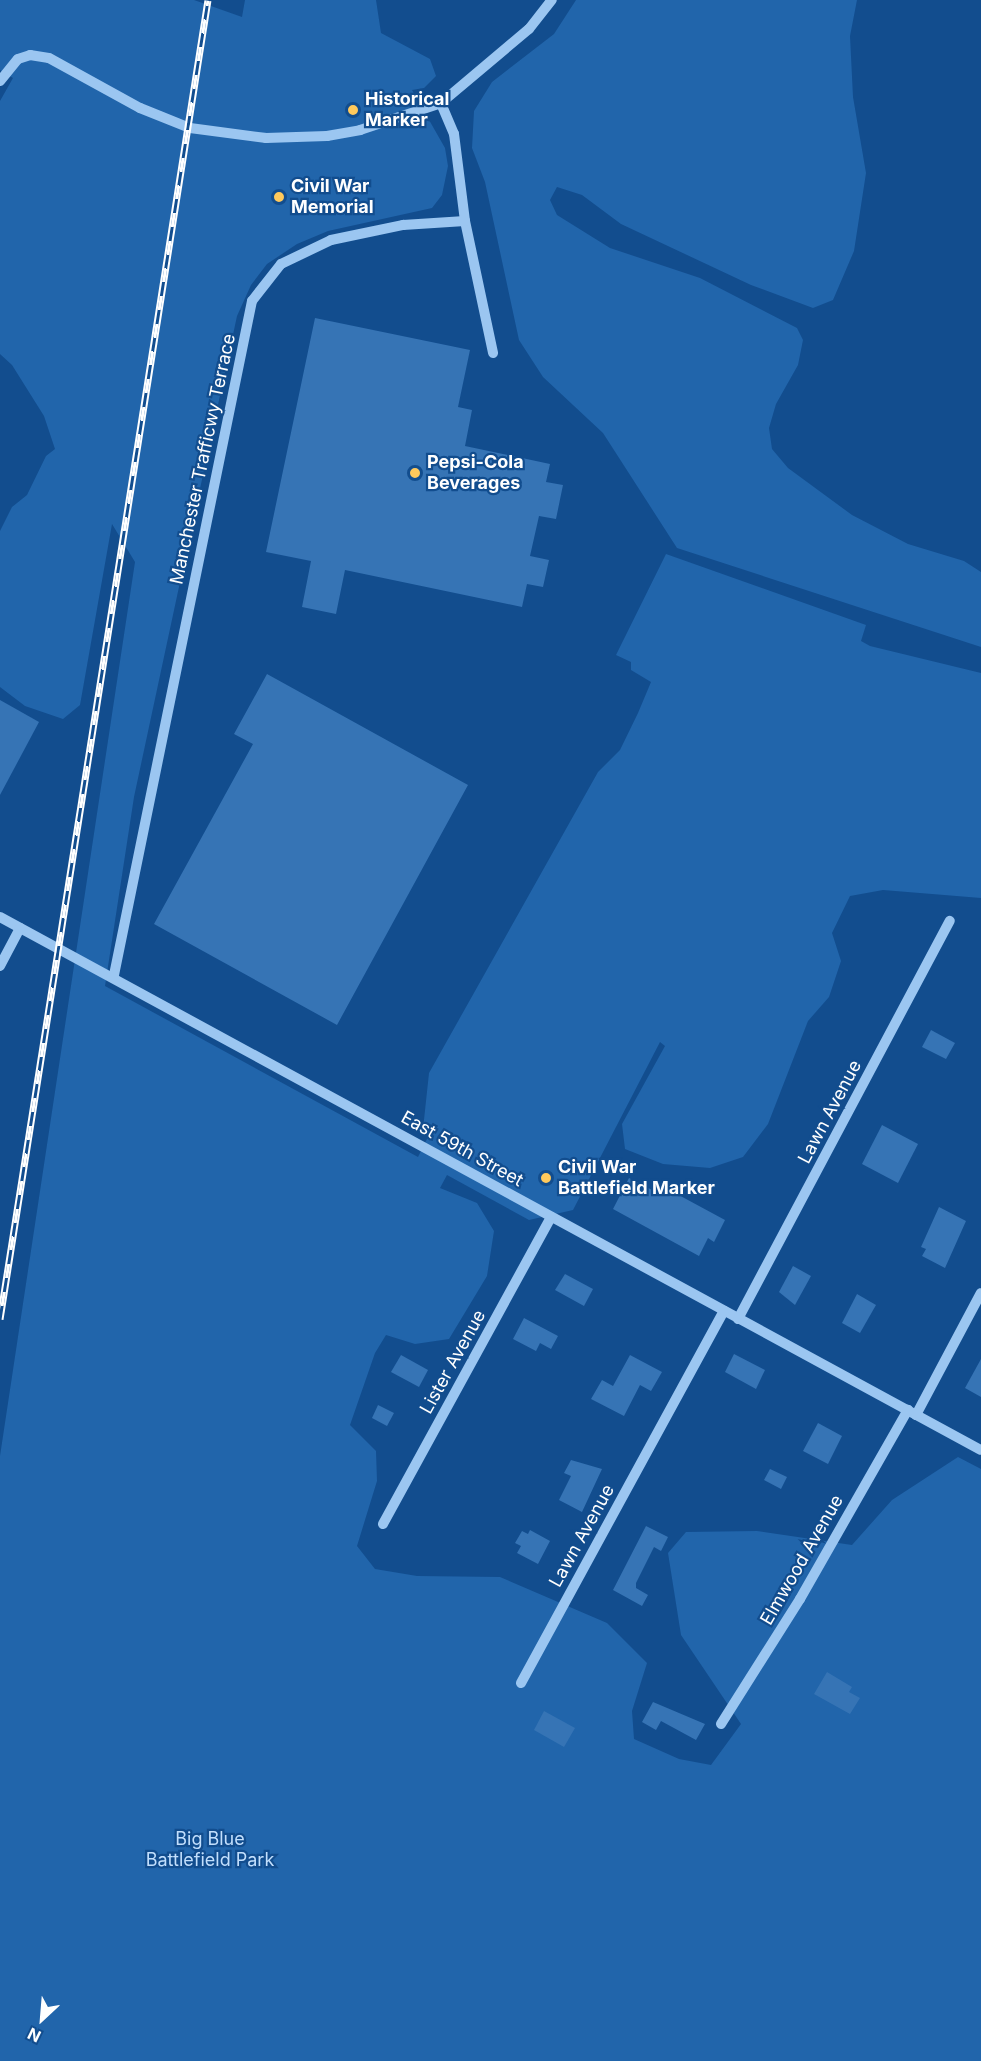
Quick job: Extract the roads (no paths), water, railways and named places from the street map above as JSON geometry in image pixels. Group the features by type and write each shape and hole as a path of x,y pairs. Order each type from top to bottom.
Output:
{"street":[{"path":"0,81 18,59 30,55 49,58 140,108 190,128 266,138 360,130 441,103 529,29 552,0"},
{"path":"441,103 454,134 465,221 493,352"},
{"name":"Manchester Trafficwy Terrace","path":"114,975 252,301 281,264 331,240 403,225 465,221"},
{"name":"East 59th Street","path":"0,917 114,975 551,1217 981,1450"},
{"name":"Lawn Avenue","path":"738,1318 950,921"},
{"path":"0,966 20,928"},
{"name":"Lister Avenue","path":"383,1524 551,1217"},
{"name":"Elmwood Avenue","path":"721,1724 800,1599 981,1293"},
{"name":"Lawn Avenue","path":"520,1683 724,1311"}],"railway":[{"path":"0,1319 208,0"}],"place":[{"name":"Historical Marker","path":"353,110"},
{"name":"Civil War Memorial","path":"279,197"},
{"name":"Pepsi-Cola Beverages","path":"415,473"},
{"name":"Civil War Battlefield Marker","path":"546,1178"}],"park label":[{"name":"Big Blue Battlefield Park","path":"210,1850"}]}
